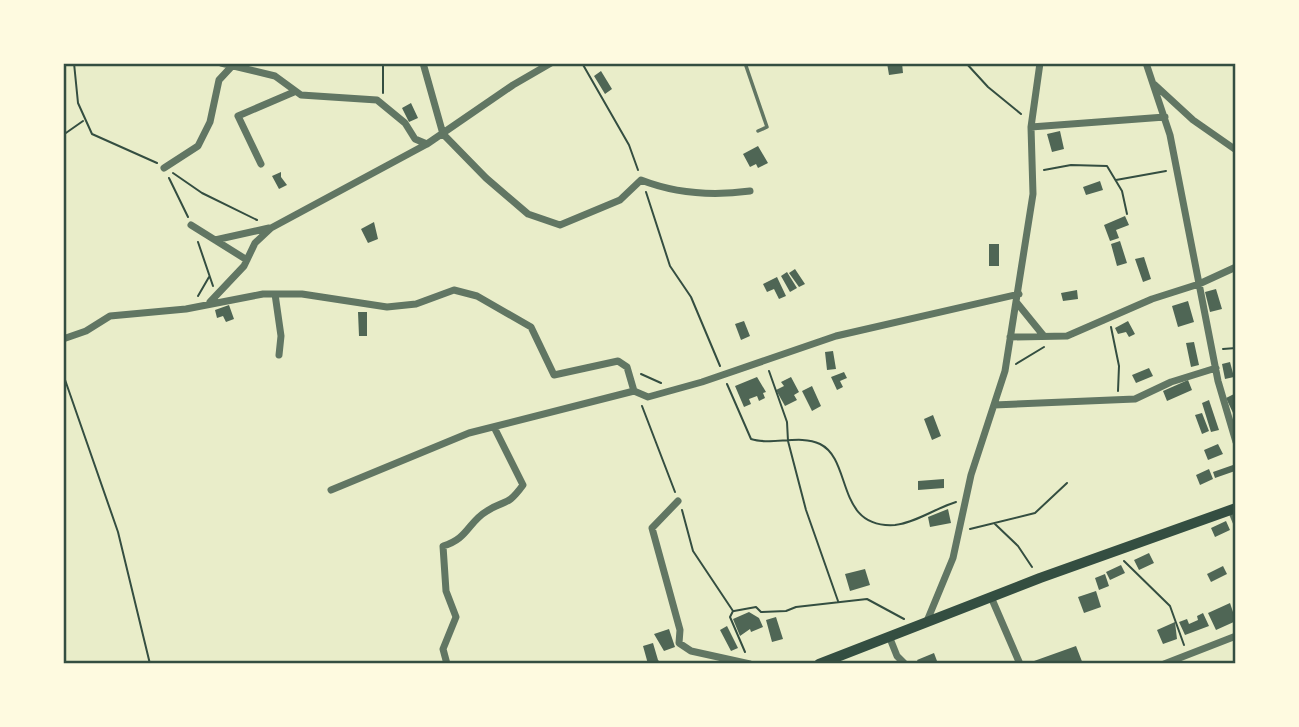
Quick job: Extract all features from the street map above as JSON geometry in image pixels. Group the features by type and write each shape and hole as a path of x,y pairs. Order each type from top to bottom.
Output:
{"main road":[{"path":"819,664 1112,551 1234,510"}],"street":[{"path":"221,63 275,76 294,92 312,97 371,98 405,122 415,139 427,144"},
{"path":"422,63 443,134 486,178 528,214 559,225 620,200 641,180 658,186 713,195 750,191"},
{"path":"210,302 247,260 255,243 271,228 427,144 513,85 551,63"},
{"path":"921,623 953,558 965,499 1005,371 1033,194 1031,127 1040,63"},
{"path":"1146,63 1165,117 1178,169 1212,350 1233,417 1236,442"},
{"path":"164,167 198,146 211,122 219,80 232,65"},
{"path":"1152,81 1192,120 1236,150"},
{"path":"261,163 238,116 294,92"},
{"path":"1031,127 1165,117"},
{"path":"191,225 247,260"},
{"path":"215,240 271,228"},
{"path":"1010,337 1059,336 1109,319 1152,299 1199,284 1236,267"},
{"path":"63,339 86,331 110,316 186,309 210,302 275,294 302,294 387,307 416,304 446,291 467,292 530,327 545,364 554,375 618,361 627,367 636,393"},
{"path":"275,294 281,336 279,355"},
{"path":"331,490 407,456 494,427 636,393 648,397 836,335 1018,294"},
{"path":"1017,303 1043,335"},
{"path":"994,405 1118,401 1143,397 1171,382 1216,368"},
{"path":"447,664 443,649 456,617 446,591 443,546 458,542 485,511 510,502 523,485 494,427"},
{"path":"678,500 652,528 680,629 679,643 691,651 750,664"},
{"path":"1234,510 1236,522"},
{"path":"991,597 1020,664"},
{"path":"889,636 897,656 905,664"},
{"path":"1164,664 1236,636"}],"lane":[{"path":"745,63 767,127 758,131"}],"path":[{"path":"74,63 78,103 92,134 148,157 202,193 271,228"},
{"path":"383,63 383,104"},
{"path":"582,63 629,145 670,266 691,297 751,439 813,441 834,455 848,497 857,509 873,522 904,523 965,499"},
{"path":"966,63 988,87 1016,107 1031,127"},
{"path":"63,135 84,121"},
{"path":"1033,172 1071,166 1107,166 1122,191 1127,214"},
{"path":"1115,180 1178,169"},
{"path":"186,309 209,277"},
{"path":"1109,319 1119,366 1118,401"},
{"path":"1005,371 1059,336"},
{"path":"1212,350 1236,348"},
{"path":"764,360 787,422 788,441 806,510 838,601"},
{"path":"627,367 674,389"},
{"path":"63,374 118,532 149,664"},
{"path":"636,393 678,500 693,551 733,611"},
{"path":"959,531 1035,513 1067,483"},
{"path":"995,523 1018,546 1040,578"},
{"path":"1112,551 1130,565 1150,589 1170,606 1188,656"},
{"path":"733,611 756,607 761,612 786,611 838,601 867,599 921,623"},
{"path":"733,611 730,617 750,664"}],"building":[{"path":"887,63 902,63 903,73 889,75"},
{"path":"601,71 612,89 605,94 594,76"},
{"path":"411,103 418,118 409,122 402,108"},
{"path":"1060,131 1064,149 1052,152 1047,134"},
{"path":"758,146 768,163 758,168 756,164 750,167 743,154"},
{"path":"281,172 287,185 279,189 272,176"},
{"path":"1100,181 1103,190 1086,195 1083,187"},
{"path":"1125,216 1129,225 1116,230 1119,238 1110,241 1104,225"},
{"path":"374,222 378,239 368,243 361,229"},
{"path":"1120,241 1127,263 1117,266 1111,244"},
{"path":"989,244 999,244 999,266 989,266"},
{"path":"1144,257 1151,279 1143,282 1135,259"},
{"path":"795,269 805,284 799,287 789,273"},
{"path":"787,272 797,288 790,292 781,276"},
{"path":"777,277 786,296 779,299 774,289 767,292 763,284"},
{"path":"1216,289 1222,309 1210,312 1205,292"},
{"path":"1077,290 1078,299 1063,301 1061,293"},
{"path":"1188,301 1194,322 1178,327 1172,306"},
{"path":"229,305 234,319 226,322 223,316 217,318 215,310"},
{"path":"358,312 367,312 367,336 359,336"},
{"path":"744,321 750,336 741,340 735,324"},
{"path":"1128,321 1135,334 1129,337 1126,332 1118,334 1115,328"},
{"path":"1194,342 1199,365 1191,367 1186,343"},
{"path":"833,351 836,369 827,370 825,352"},
{"path":"1230,362 1234,377 1225,379 1222,364"},
{"path":"1149,368 1153,376 1136,383 1132,375"},
{"path":"844,372 847,378 840,381 843,387 837,390 831,377"},
{"path":"757,377 766,392 763,393 765,398 759,401 757,396 749,399 751,404 744,407 735,386"},
{"path":"791,377 799,392 794,395 797,400 785,406 776,390 784,386 781,382"},
{"path":"1188,380 1192,390 1167,401 1163,391"},
{"path":"812,386 821,406 812,411 802,391"},
{"path":"1236,393 1236,412 1233,413 1226,398"},
{"path":"1209,400 1219,430 1211,432 1202,403"},
{"path":"1202,413 1209,431 1202,434 1195,415"},
{"path":"933,415 941,436 932,440 924,419"},
{"path":"1218,444 1223,454 1208,460 1204,450"},
{"path":"1233,465 1235,471 1215,478 1213,472"},
{"path":"1209,469 1213,479 1200,485 1196,475"},
{"path":"944,479 944,488 918,490 918,481"},
{"path":"948,509 951,523 930,527 928,517"},
{"path":"1226,521 1230,530 1215,537 1211,528"},
{"path":"1149,553 1154,563 1139,570 1134,560"},
{"path":"1121,565 1125,573 1110,580 1106,572"},
{"path":"1223,566 1227,574 1211,582 1207,574"},
{"path":"865,569 870,585 850,591 845,574"},
{"path":"1105,574 1109,586 1099,590 1095,578"},
{"path":"1096,591 1101,607 1084,613 1078,597"},
{"path":"1230,603 1236,621 1216,630 1208,613"},
{"path":"749,612 759,618 763,627 751,632 750,629 740,636 733,619"},
{"path":"1203,613 1209,626 1185,635 1179,622 1187,619 1189,624 1198,620 1197,616"},
{"path":"776,617 783,639 772,642 766,620"},
{"path":"1175,622 1177,639 1163,644 1157,630"},
{"path":"727,626 738,648 731,651 720,630"},
{"path":"669,629 675,647 664,651 654,634"},
{"path":"653,643 658,660 662,664 648,664 643,646"},
{"path":"1076,646 1083,664 1035,664 1034,661"},
{"path":"934,653 937,661 919,664 917,660"}]}
